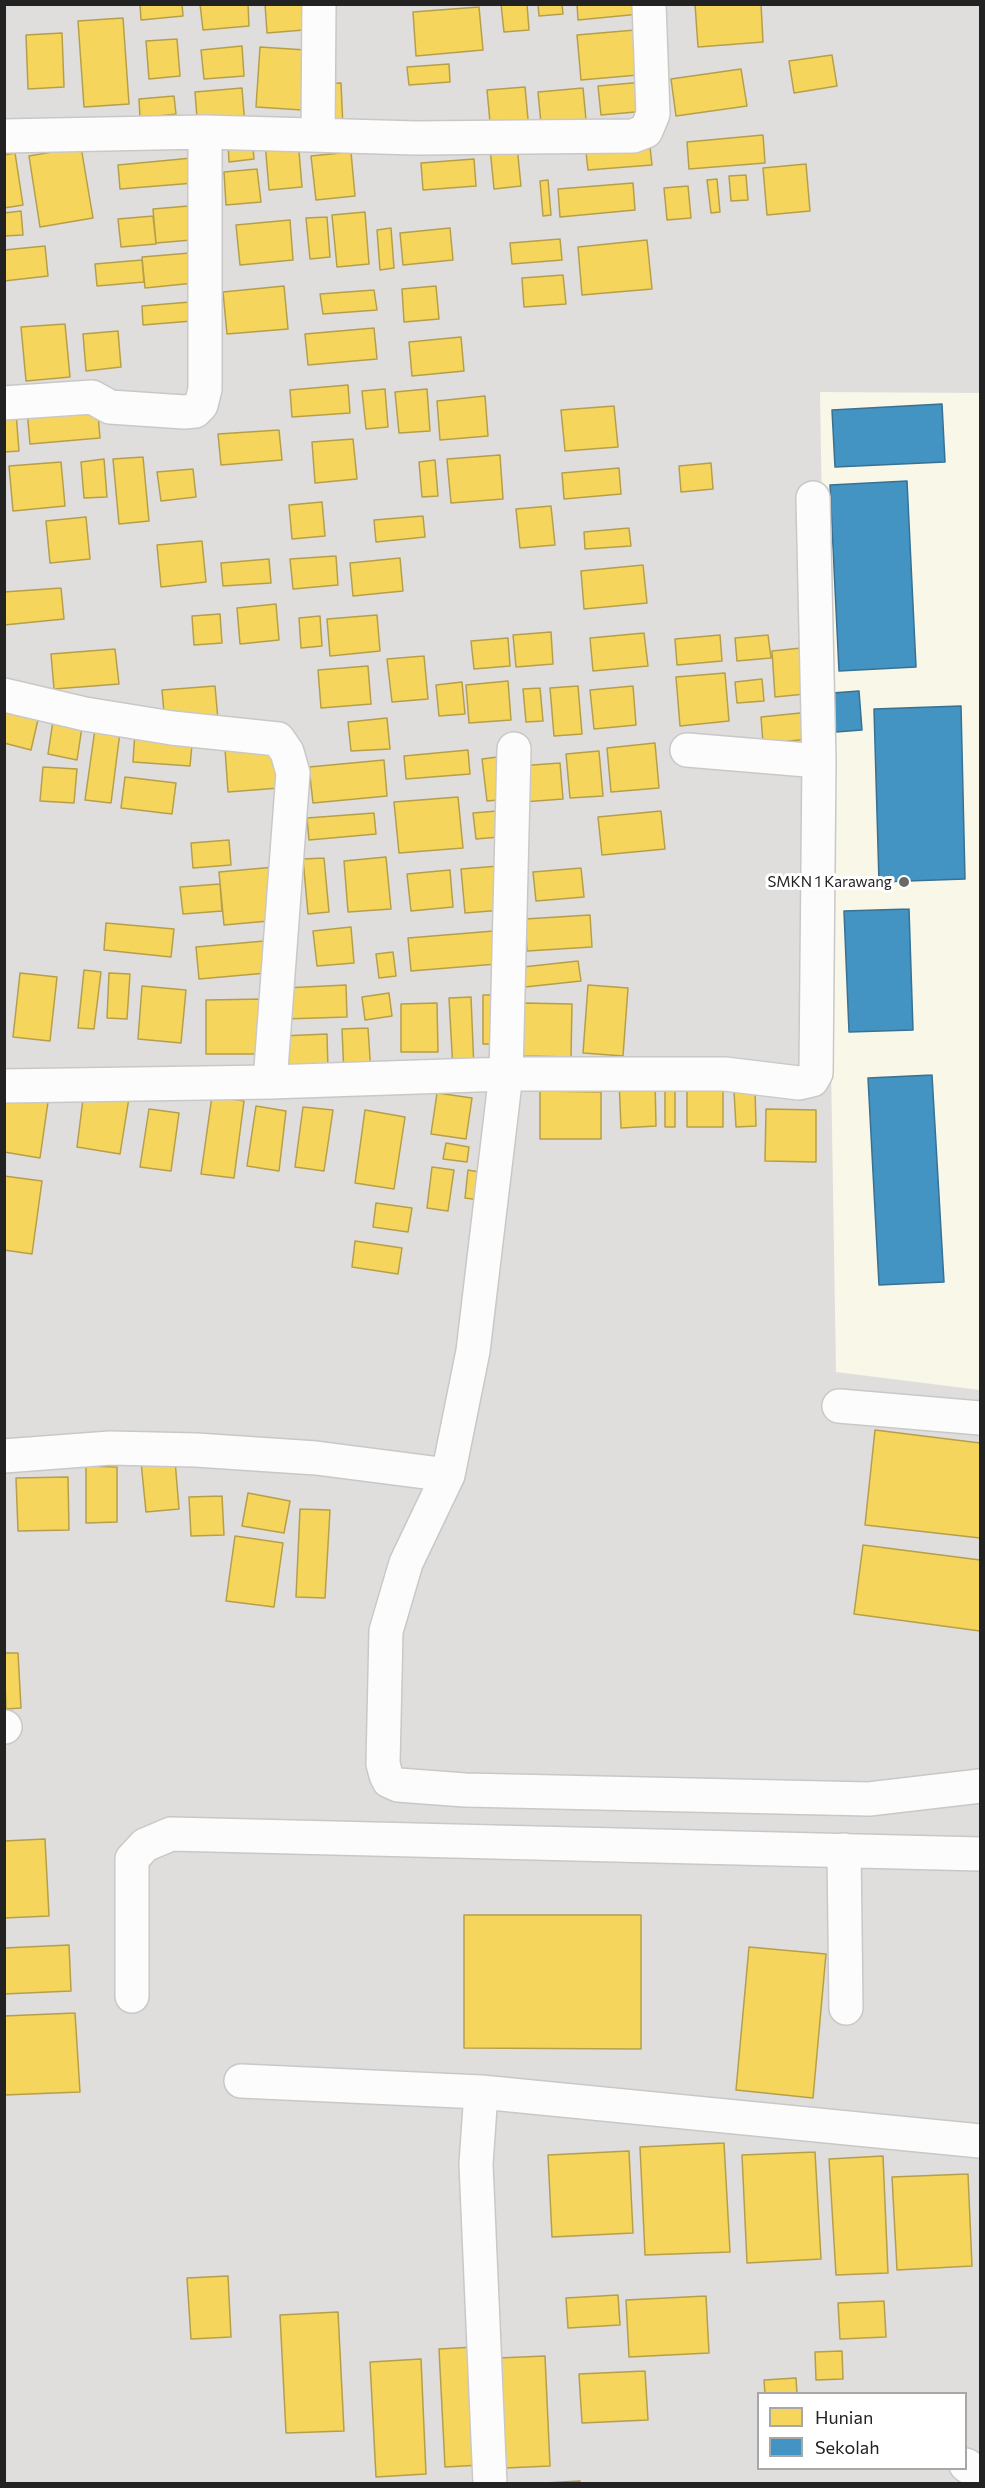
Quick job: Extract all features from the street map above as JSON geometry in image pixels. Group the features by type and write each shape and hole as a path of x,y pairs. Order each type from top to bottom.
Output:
{"street":[{"path":"318,134 320,4"},
{"path":"4,136 205,132 416,138 633,136 646,131 653,114 649,4"},
{"path":"4,403 92,397 106,406 184,412 195,411 201,405 205,389 205,132"},
{"path":"4,1086 270,1082 506,1074 725,1074 799,1083 812,1080 816,1073 819,761 813,498"},
{"path":"4,695 85,714 172,728 278,739 287,752 293,773 270,1082"},
{"path":"514,749 506,1074 474,1351 448,1475 406,1563 386,1631 383,1764 389,1781 398,1785 465,1790 869,1799 981,1786"},
{"path":"687,750 819,761"},
{"path":"839,1406 981,1418"},
{"path":"4,1456 110,1448 196,1449 316,1458 448,1475"},
{"path":"132,1996 132,1859 145,1845 171,1834 981,1854"},
{"path":"844,1850 846,2008"},
{"path":"240,2081 481,2092 981,2141"},
{"path":"481,2092 477,2163 490,2484"},
{"path":"967,2466 981,2475"}],"shaded area":[{"path":"5,5 980,5 980,2483 5,2484"},
{"name":"SMKN 1 Karawang","path":"820,392 980,393 980,1390 836,1372"}],"building: Hunian":[{"path":"140,4 182,4 183,16 141,20"},
{"path":"200,4 248,4 249,26 203,30"},
{"path":"265,4 302,4 304,30 267,33"},
{"path":"501,4 527,4 529,30 504,32"},
{"path":"538,4 562,4 563,14 539,16"},
{"path":"577,4 640,4 640,14 578,20"},
{"path":"695,4 761,4 763,42 698,47"},
{"path":"479,7 483,50 416,56 413,12"},
{"path":"123,18 129,104 84,107 78,21"},
{"path":"635,30 638,75 581,80 577,35"},
{"path":"62,33 64,87 28,89 26,35"},
{"path":"177,39 180,76 149,79 146,41"},
{"path":"242,46 244,76 204,79 201,50"},
{"path":"260,47 306,50 302,110 256,107"},
{"path":"832,55 837,86 794,93 789,61"},
{"path":"449,64 450,82 409,85 407,67"},
{"path":"741,69 747,106 676,116 671,79"},
{"path":"644,82 647,111 601,115 598,86"},
{"path":"341,83 343,128 323,129 320,84"},
{"path":"525,87 529,130 491,133 487,90"},
{"path":"242,88 245,126 198,130 195,92"},
{"path":"583,88 586,120 541,124 538,92"},
{"path":"174,96 176,114 140,118 139,99"},
{"path":"763,135 765,163 689,169 687,142"},
{"path":"252,138 254,159 229,162 228,141"},
{"path":"649,138 652,165 588,170 585,144"},
{"path":"298,140 302,187 269,190 265,142"},
{"path":"517,146 521,186 494,189 490,148"},
{"path":"81,147 93,218 40,227 29,156"},
{"path":"351,152 355,196 316,200 311,156"},
{"path":"15,153 23,205 4,208 4,155"},
{"path":"192,158 194,183 120,189 118,165"},
{"path":"474,159 476,186 423,190 421,163"},
{"path":"806,164 810,211 767,215 763,168"},
{"path":"257,169 261,202 226,205 224,172"},
{"path":"746,175 748,200 731,201 729,176"},
{"path":"717,179 720,212 711,213 707,180"},
{"path":"548,180 551,215 543,216 540,181"},
{"path":"633,183 635,210 560,217 558,189"},
{"path":"688,186 691,218 667,220 664,188"},
{"path":"200,205 203,239 156,243 153,209"},
{"path":"21,211 23,235 4,236 4,213"},
{"path":"365,212 369,264 337,267 332,215"},
{"path":"153,216 156,244 121,247 118,219"},
{"path":"327,217 330,257 310,259 306,218"},
{"path":"290,220 293,260 240,265 236,225"},
{"path":"391,228 394,268 380,270 377,230"},
{"path":"450,228 453,260 403,265 400,233"},
{"path":"560,239 562,260 512,264 510,243"},
{"path":"647,240 652,289 582,295 578,247"},
{"path":"45,246 48,276 4,281 4,250"},
{"path":"202,252 204,282 145,288 142,257"},
{"path":"142,260 144,282 97,286 95,264"},
{"path":"563,275 566,304 524,307 522,278"},
{"path":"284,286 288,329 227,334 223,292"},
{"path":"436,286 439,319 404,322 402,289"},
{"path":"374,290 377,310 323,314 320,294"},
{"path":"202,301 204,320 143,325 142,306"},
{"path":"65,324 70,377 26,381 21,327"},
{"path":"374,328 377,359 308,365 305,334"},
{"path":"118,331 121,367 86,371 83,334"},
{"path":"461,337 464,371 412,376 409,342"},
{"path":"348,385 350,413 292,417 290,390"},
{"path":"385,389 388,427 366,429 362,391"},
{"path":"427,389 430,431 399,433 395,392"},
{"path":"485,396 488,436 440,440 437,401"},
{"path":"97,403 100,438 30,444 27,410"},
{"path":"614,406 618,447 565,451 561,410"},
{"path":"16,413 19,451 4,452 4,414"},
{"path":"279,430 282,460 221,465 218,434"},
{"path":"353,439 357,479 315,483 312,442"},
{"path":"500,455 503,499 451,503 447,459"},
{"path":"143,457 149,521 119,524 113,459"},
{"path":"104,459 107,497 84,498 81,462"},
{"path":"435,460 438,496 422,497 419,462"},
{"path":"61,462 65,506 13,511 9,466"},
{"path":"711,463 713,489 681,492 679,466"},
{"path":"619,468 621,494 564,499 562,473"},
{"path":"193,469 196,497 161,501 157,472"},
{"path":"322,502 325,536 292,539 289,505"},
{"path":"551,506 555,545 520,548 516,509"},
{"path":"423,516 425,537 376,542 374,520"},
{"path":"86,517 90,559 50,563 46,521"},
{"path":"629,528 631,546 585,549 584,532"},
{"path":"202,541 206,582 161,587 157,545"},
{"path":"336,556 338,585 293,589 290,559"},
{"path":"400,558 403,591 353,596 350,563"},
{"path":"269,559 271,583 223,586 221,563"},
{"path":"643,565 647,603 584,609 581,571"},
{"path":"61,588 64,619 4,625 4,592"},
{"path":"276,604 279,640 240,644 237,608"},
{"path":"220,614 222,643 194,645 192,616"},
{"path":"377,615 380,651 330,656 327,619"},
{"path":"320,616 322,646 301,648 299,618"},
{"path":"551,632 553,664 516,667 513,635"},
{"path":"644,633 648,666 593,671 590,638"},
{"path":"720,635 722,661 677,665 675,639"},
{"path":"768,635 771,658 737,661 735,638"},
{"path":"508,638 510,666 474,669 471,641"},
{"path":"811,647 815,693 775,697 772,651"},
{"path":"115,649 119,684 54,689 51,654"},
{"path":"424,656 428,699 392,702 387,659"},
{"path":"368,666 371,704 321,708 318,670"},
{"path":"725,673 729,721 680,726 676,677"},
{"path":"762,679 764,701 737,703 735,682"},
{"path":"508,681 511,720 469,723 466,685"},
{"path":"462,682 465,714 439,716 436,685"},
{"path":"215,686 218,720 165,724 162,690"},
{"path":"578,686 582,734 554,736 550,688"},
{"path":"633,686 636,725 594,729 590,690"},
{"path":"540,688 543,721 526,722 523,689"},
{"path":"4,702 40,711 31,750 4,743"},
{"path":"810,712 812,739 763,743 761,717"},
{"path":"387,718 390,749 351,751 348,722"},
{"path":"53,721 82,727 77,760 48,754"},
{"path":"95,729 120,732 111,803 85,800"},
{"path":"135,731 193,734 190,766 133,762"},
{"path":"655,743 659,788 611,792 607,748"},
{"path":"275,745 279,788 228,792 225,749"},
{"path":"468,750 470,774 406,779 404,756"},
{"path":"599,751 603,796 570,798 566,754"},
{"path":"505,756 509,799 487,801 482,759"},
{"path":"384,760 387,796 313,803 309,767"},
{"path":"560,763 563,799 523,802 519,766"},
{"path":"43,767 77,769 74,803 40,801"},
{"path":"125,777 176,783 172,814 121,808"},
{"path":"458,797 463,848 399,853 394,802"},
{"path":"509,810 511,836 476,839 473,813"},
{"path":"661,811 665,849 602,855 598,817"},
{"path":"374,813 376,834 309,840 307,818"},
{"path":"229,840 231,865 193,868 191,843"},
{"path":"386,857 391,909 348,912 344,861"},
{"path":"324,858 329,912 308,914 303,859"},
{"path":"499,866 503,910 465,913 461,869"},
{"path":"275,867 280,920 224,925 219,872"},
{"path":"581,868 584,897 536,901 533,872"},
{"path":"450,870 453,907 411,911 407,874"},
{"path":"220,884 222,911 183,914 180,887"},
{"path":"590,915 592,947 527,951 525,919"},
{"path":"106,923 174,929 171,957 104,950"},
{"path":"351,927 354,963 317,966 313,931"},
{"path":"506,930 509,963 411,971 408,938"},
{"path":"276,940 278,972 199,979 196,947"},
{"path":"393,952 396,976 379,978 376,954"},
{"path":"578,961 581,981 525,987 523,967"},
{"path":"84,970 101,972 94,1029 78,1028"},
{"path":"20,973 57,977 50,1041 13,1037"},
{"path":"109,973 130,974 127,1019 107,1018"},
{"path":"346,985 347,1017 285,1019 284,988"},
{"path":"588,985 628,988 623,1056 583,1053"},
{"path":"142,986 186,990 181,1043 138,1039"},
{"path":"389,993 392,1016 365,1020 362,997"},
{"path":"483,995 506,995 506,1044 483,1044"},
{"path":"471,997 474,1069 453,1071 449,998"},
{"path":"266,999 265,1054 206,1054 206,1000"},
{"path":"437,1003 438,1052 401,1052 401,1004"},
{"path":"523,1003 572,1004 571,1057 523,1056"},
{"path":"368,1028 371,1074 344,1075 342,1029"},
{"path":"327,1034 328,1070 284,1071 282,1036"},
{"path":"665,1077 675,1077 675,1127 665,1127"},
{"path":"687,1077 723,1077 723,1127 687,1127"},
{"path":"655,1078 656,1126 621,1128 619,1080"},
{"path":"755,1090 756,1126 736,1127 734,1091"},
{"path":"84,1091 129,1098 120,1154 77,1147"},
{"path":"540,1091 601,1092 601,1139 540,1139"},
{"path":"437,1093 472,1098 466,1139 431,1134"},
{"path":"4,1096 48,1102 40,1158 4,1152"},
{"path":"212,1096 244,1101 234,1178 201,1174"},
{"path":"256,1106 286,1111 279,1171 247,1166"},
{"path":"303,1107 333,1110 324,1171 295,1167"},
{"path":"149,1109 179,1113 171,1171 140,1167"},
{"path":"766,1109 816,1110 816,1162 765,1161"},
{"path":"365,1110 405,1117 394,1189 355,1183"},
{"path":"446,1143 469,1147 467,1162 443,1159"},
{"path":"432,1167 454,1170 448,1211 427,1208"},
{"path":"468,1170 491,1174 488,1201 465,1198"},
{"path":"4,1176 42,1181 32,1254 4,1250"},
{"path":"376,1203 412,1208 408,1232 373,1227"},
{"path":"355,1241 402,1248 398,1274 352,1267"},
{"path":"875,1430 980,1443 980,1538 865,1525"},
{"path":"175,1460 179,1509 146,1512 141,1462"},
{"path":"86,1466 117,1467 117,1522 86,1523"},
{"path":"68,1477 69,1530 18,1531 16,1478"},
{"path":"248,1493 290,1501 284,1533 242,1526"},
{"path":"222,1496 224,1535 191,1536 189,1497"},
{"path":"300,1509 330,1510 325,1598 296,1597"},
{"path":"235,1536 283,1543 274,1607 226,1601"},
{"path":"863,1545 980,1560 980,1631 854,1614"},
{"path":"4,1653 18,1653 21,1708 6,1709"},
{"path":"45,1839 49,1916 4,1918 4,1841"},
{"path":"464,1915 641,1915 641,2049 464,2048"},
{"path":"69,1945 71,1991 4,1994 4,1948"},
{"path":"749,1947 826,1954 813,2098 736,2090"},
{"path":"75,2013 80,2092 4,2095 4,2016"},
{"path":"724,2143 730,2252 645,2255 640,2147"},
{"path":"629,2151 633,2233 552,2237 548,2155"},
{"path":"815,2152 821,2259 747,2263 742,2155"},
{"path":"883,2156 888,2273 836,2275 829,2159"},
{"path":"968,2174 972,2266 897,2270 892,2177"},
{"path":"228,2276 231,2337 191,2339 187,2278"},
{"path":"618,2295 620,2325 568,2328 566,2298"},
{"path":"706,2296 709,2353 629,2357 626,2300"},
{"path":"884,2301 886,2337 840,2339 838,2303"},
{"path":"338,2312 344,2431 286,2433 280,2315"},
{"path":"475,2347 481,2465 445,2467 439,2349"},
{"path":"842,2351 843,2379 816,2380 815,2352"},
{"path":"545,2356 550,2466 505,2468 499,2358"},
{"path":"421,2359 426,2474 376,2477 370,2362"},
{"path":"645,2371 648,2420 582,2423 579,2374"},
{"path":"796,2378 797,2392 765,2392 764,2380"},
{"path":"580,2481 580,2484 526,2484"}],"building: Sekolah":[{"path":"942,404 945,462 835,467 832,410"},
{"path":"907,481 916,667 839,671 830,485"},
{"path":"859,691 862,730 836,732 832,693"},
{"path":"961,706 965,879 879,882 874,709"},
{"path":"909,909 913,1030 849,1032 844,911"},
{"path":"932,1075 944,1282 879,1285 868,1078"}],"place":[{"name":"SMKN 1 Karawang","path":"904,882"}]}
